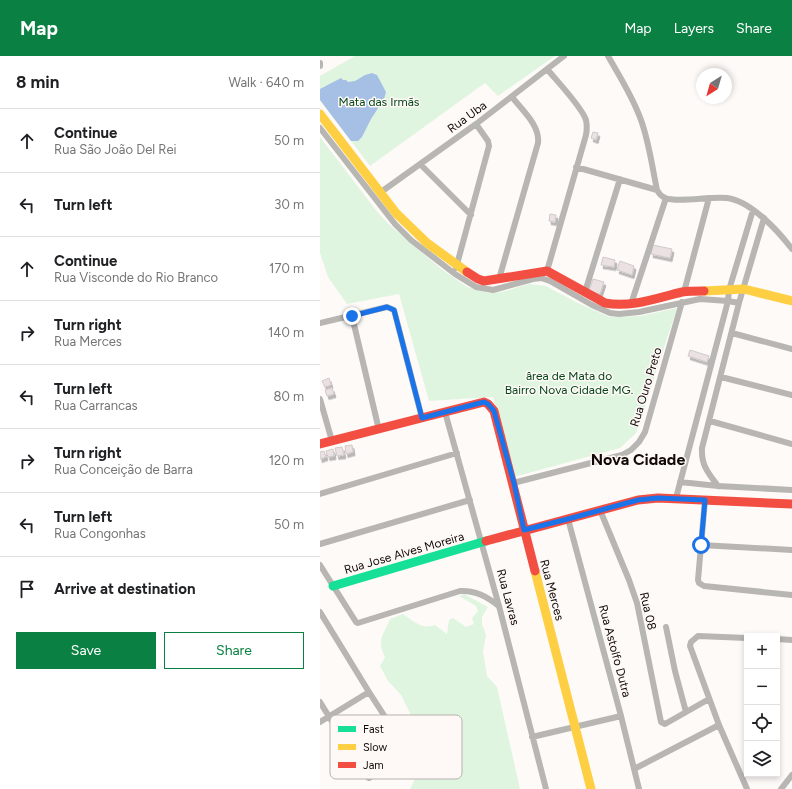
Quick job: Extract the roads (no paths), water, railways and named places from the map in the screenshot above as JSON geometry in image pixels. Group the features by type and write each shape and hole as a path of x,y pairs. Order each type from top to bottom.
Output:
{"street":[{"name":"Rua Uba","path":"381,192 476,124 564,56"},
{"path":"608,56 632,98 641,118 659,194 672,200 709,198 733,199 764,218 780,233 792,249"},
{"path":"547,69 579,108 586,119 587,127 586,136 547,271"},
{"path":"499,279 539,136 535,127 512,97"},
{"path":"320,114 396,213 456,270 468,284 492,290 541,278 550,281 592,305 610,313 619,314 639,312 700,299 739,303"},
{"path":"456,270 489,146 488,141 476,124"},
{"path":"320,128 395,224 410,240 456,270 478,279 484,281 547,271 605,303 615,305 631,304 684,292 744,289 792,300"},
{"path":"420,164 470,215"},
{"path":"576,167 657,190"},
{"path":"584,292 620,179"},
{"path":"631,304 666,198"},
{"path":"684,292 709,198"},
{"path":"676,498 730,290 753,210"},
{"path":"718,486 708,474 702,458 702,448 739,303 764,218"},
{"name":"Rua Ouro Preto","path":"514,483 622,455 632,450 645,432 682,302"},
{"path":"320,323 387,307 394,310 422,418"},
{"path":"352,316 379,430"},
{"path":"732,333 792,349"},
{"path":"721,377 792,396"},
{"path":"320,399 332,441"},
{"name":"Rua Merces","path":"445,412 484,402 494,411 514,483 524,530 592,789"},
{"path":"320,444 445,412"},
{"name":"Rua Lavras","path":"445,412 499,606 546,789"},
{"path":"710,421 792,444"},
{"path":"320,494 457,454"},
{"path":"680,482 718,486 792,490"},
{"name":"Rua Jose Alves Moreira","path":"333,586 481,542 638,500 676,498 792,504"},
{"path":"320,544 470,500"},
{"path":"705,500 698,580 699,583 704,586 792,595"},
{"name":"Rua 08","path":"600,510 629,580 636,603 660,721 665,724 686,712"},
{"name":"Rua Astolfo Dutra","path":"568,519 639,789"},
{"path":"701,545 792,550"},
{"path":"320,565 356,622 360,623 460,591 469,590 477,592 499,606"},
{"path":"320,612 384,715"},
{"path":"666,626 675,671 686,712 709,699"},
{"path":"744,638 698,636 691,642 690,646 719,725 747,789"},
{"path":"780,639 792,640"},
{"path":"331,715 369,692"},
{"path":"320,702 330,720"},
{"path":"532,737 621,716"},
{"path":"320,722 328,717"},
{"path":"634,769 719,725"},
{"path":"781,789 792,775"}],"water":[{"path":"372,73 377,75 386,92 384,99 371,119 362,137 358,141 351,141 320,100 320,89 341,78 348,82 355,81"}],"district":[{"name":"Nova Cidade","path":"638,459"}],"park label":[{"name":"Mata das Irmãs","path":"379,102"},
{"name":"ârea de Mata do Bairro Nova Cidade MG.","path":"569,383"}]}
